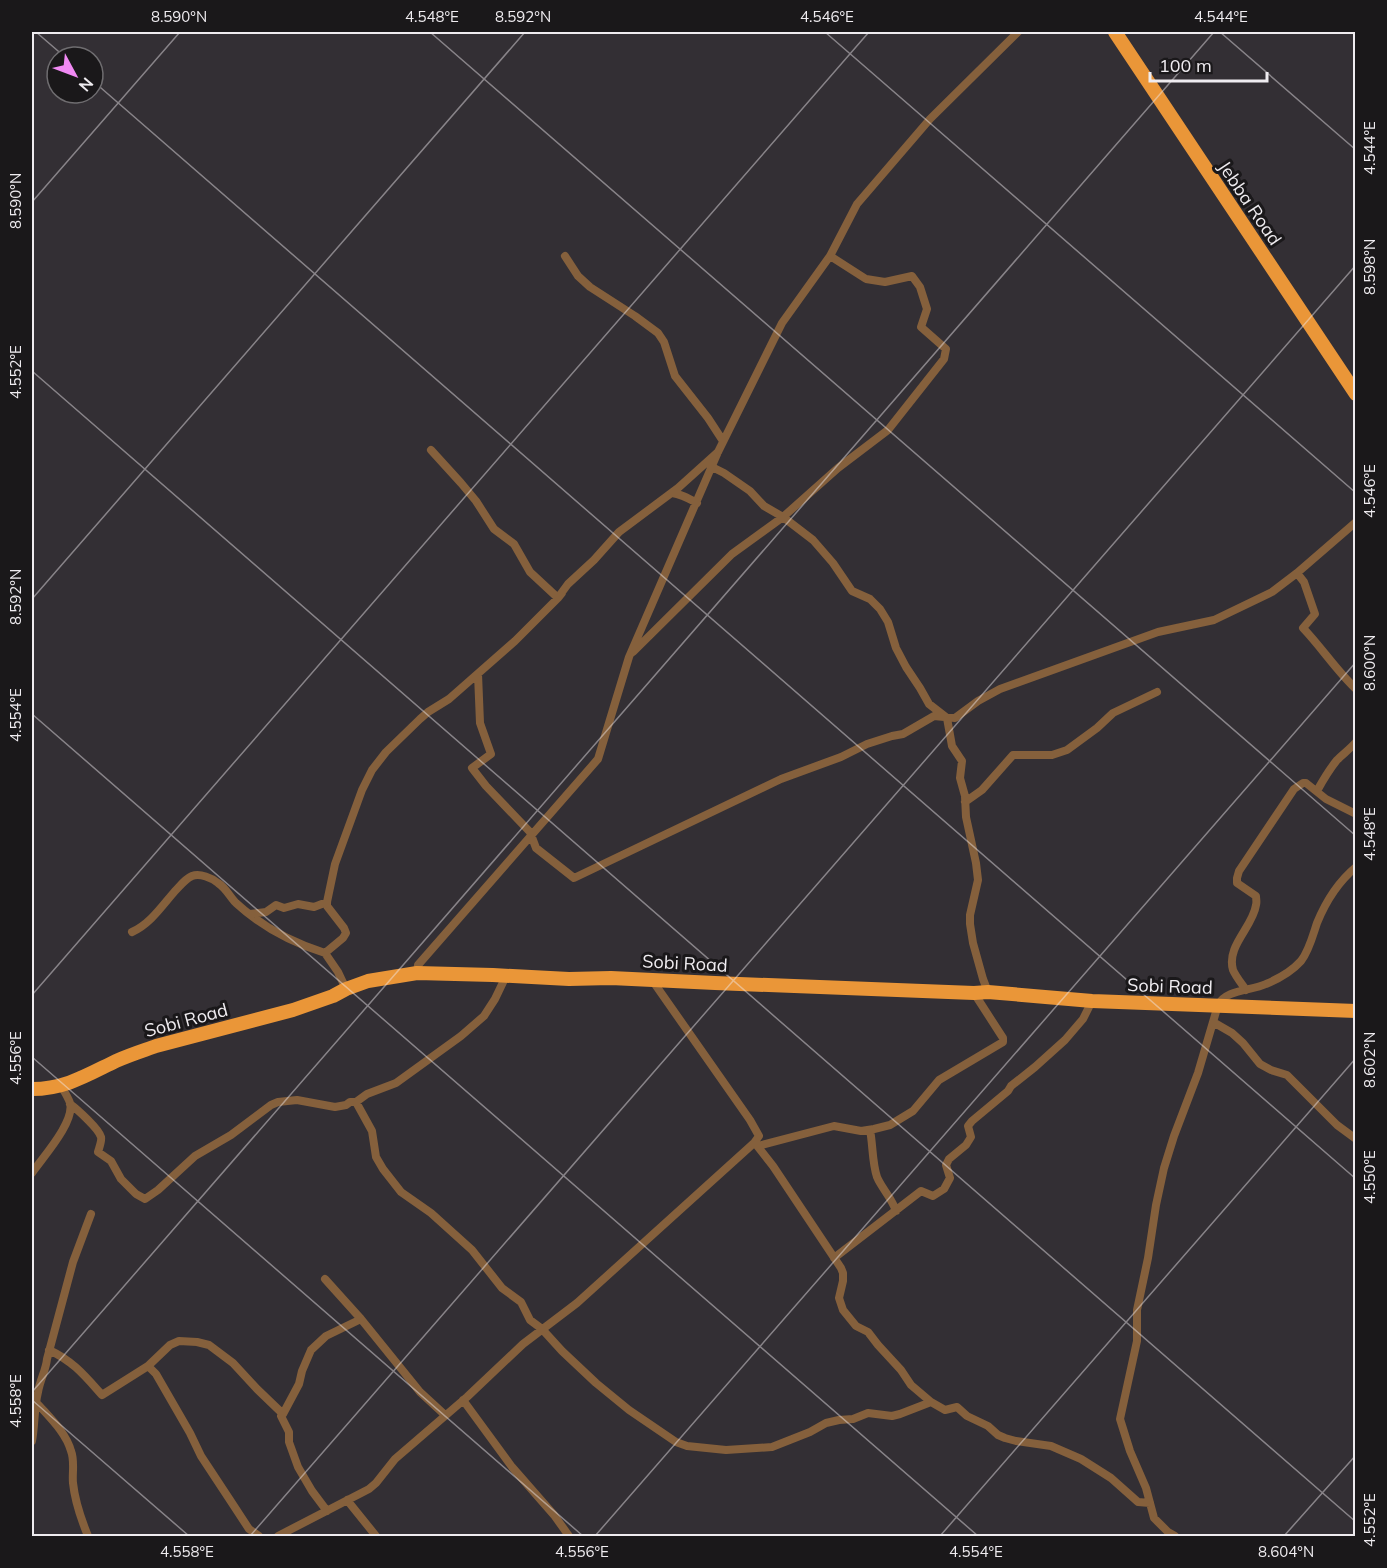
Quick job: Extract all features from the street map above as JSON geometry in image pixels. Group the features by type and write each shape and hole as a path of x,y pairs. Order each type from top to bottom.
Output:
{"highway":[{"name":"Jebba Road","path":"1115,32 1356,393"},
{"path":"1125,32 1356,378"},
{"name":"Sobi Road","path":"32,1089 61,1086 135,1053 293,1010 369,981 417,973 569,979 611,978 1356,1011"}],"street":[{"path":"417,973 418,965 598,759 629,657 723,441 782,322 830,256 857,204 930,119 1018,32"},
{"path":"565,256 578,276 590,287 658,333 664,342 675,376 723,441"},
{"path":"629,657 732,555 783,517 838,468 888,430 944,359 946,350 921,327 927,309 920,287 912,276 885,282 866,279 830,256"},
{"path":"431,450 461,483 487,516 494,529 514,544 530,572 558,598"},
{"path":"324,953 346,933 327,906 335,864 362,790 386,752 428,711 448,699 515,641 619,532 672,493 718,452"},
{"path":"712,467 750,491 764,506 813,540 833,563 852,591 870,599 880,609 888,622 906,667 929,704 947,718 952,746 962,761 960,778 976,863 978,880 970,924 983,979 981,993 1003,1038 1003,1042 939,1080 909,1114 890,1125 861,1131 834,1126 756,1144"},
{"path":"672,493 686,496 697,503"},
{"path":"478,674 480,723 491,754 472,768 530,832 536,848 574,878 781,779 841,757 867,744 903,734 934,716 955,718 978,701 1000,689 1158,632 1214,620 1272,592 1356,522"},
{"path":"1297,573 1304,582 1315,614 1304,628 1332,664 1356,689"},
{"path":"965,802 982,790 1013,754 1052,754 1067,750 1113,713 1157,692"},
{"path":"1317,791 1338,759 1356,742"},
{"path":"1246,990 1233,969 1233,957 1236,945 1256,905 1256,896 1237,883 1239,871 1294,789 1303,783 1356,814"},
{"path":"1175,1536 1154,1518 1146,1488 1130,1451 1120,1419 1137,1341 1137,1310 1164,1168 1198,1073 1218,1005 1224,996 1276,980 1301,961 1333,891 1356,867"},
{"path":"132,932 151,920 184,882 196,875 205,876 217,882 235,903 268,927 288,939 324,953 346,988"},
{"path":"250,914 266,912 276,905 284,908 298,904 314,907 327,902"},
{"path":"61,1086 70,1104 87,1118 100,1134 98,1152 111,1161 121,1179 136,1194 145,1199 195,1156 231,1135 271,1105 297,1100 335,1107 356,1102 367,1094 396,1083 484,1016 506,976"},
{"path":"278,1536 369,1489 395,1459 463,1401 523,1344 577,1303 756,1144 759,1136 750,1120 651,980"},
{"path":"834,1258 921,1191 933,1196 944,1189 950,1178 946,1165 949,1159 966,1145 971,1137 968,1126 1065,1040 1083,1019 1092,1001"},
{"path":"1213,1022 1232,1033 1260,1064 1287,1075 1337,1125 1356,1139"},
{"path":"356,1102 372,1131 376,1157 401,1192 431,1213 471,1250 502,1288 521,1302 530,1320 542,1329 562,1351 612,1397 665,1436 687,1446 726,1450 772,1447 826,1423 853,1419 867,1413 892,1416 932,1402"},
{"path":"32,1173 66,1125 70,1104"},
{"path":"870,1130 878,1178 896,1211"},
{"path":"756,1144 843,1273 839,1298 843,1310 856,1326 868,1332 911,1385 945,1410 957,1407 967,1416 988,1426 1005,1438 1051,1446 1081,1459 1111,1478 1138,1502 1150,1503"},
{"path":"32,1441 38,1390 46,1369 73,1262 91,1214"},
{"path":"325,1279 361,1319 420,1392 445,1415"},
{"path":"327,1511 298,1467 289,1442 289,1432 281,1416 299,1384 310,1350 326,1336 361,1319"},
{"path":"49,1350 63,1356 80,1369 102,1395 148,1366 170,1346 180,1341 209,1345 233,1363 283,1414"},
{"path":"148,1366 156,1374 201,1456 235,1509 249,1529 259,1536"},
{"path":"463,1401 512,1467 554,1515 569,1536"},
{"path":"36,1402 67,1441 72,1452 75,1496 80,1518 88,1536"},
{"path":"347,1500 376,1536"}]}
